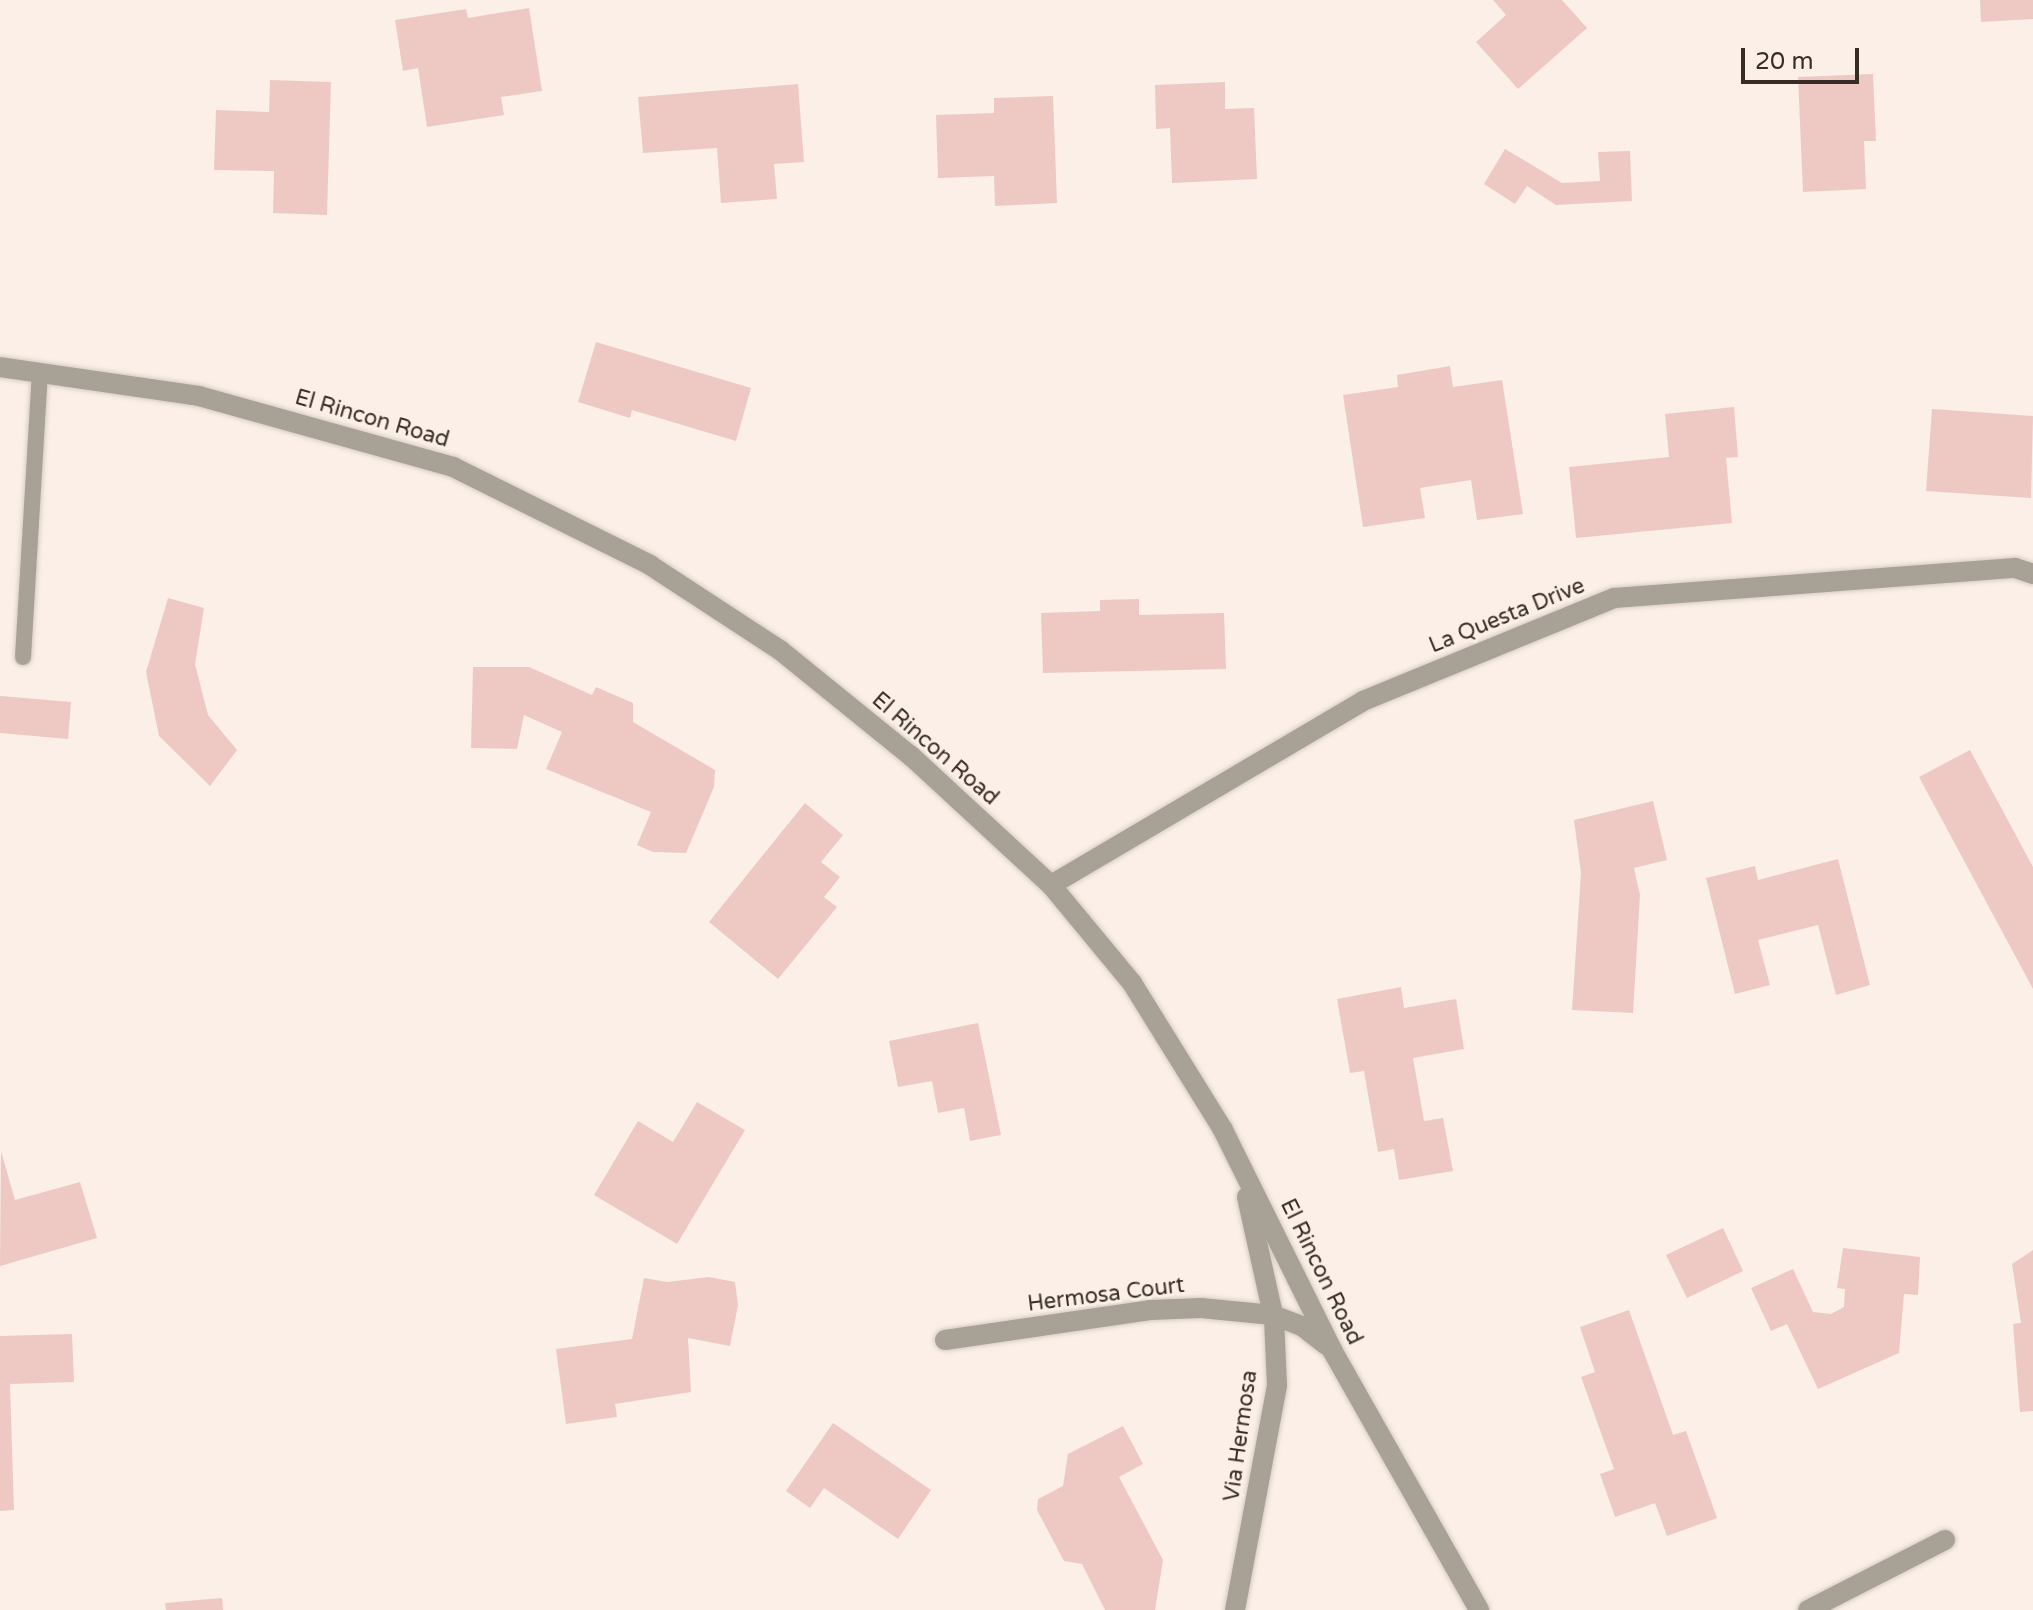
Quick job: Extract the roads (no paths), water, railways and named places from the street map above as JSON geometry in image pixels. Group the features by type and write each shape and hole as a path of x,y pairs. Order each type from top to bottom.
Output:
{"street":[{"name":"El Rincon Road","path":"0,367 199,396 453,467 650,565 780,650 911,756 1051,885 1132,983 1223,1130 1332,1350 1479,1610"},
{"name":"La Questa Drive","path":"1051,885 1363,701 1614,598 2015,568 2033,574"},
{"name":"Via Hermosa","path":"1223,1130 1245,1192 1273,1315 1277,1385 1235,1610"},
{"name":"Hermosa Court","path":"945,1340 1150,1310 1273,1315"},
{"path":"1273,1315 1302,1326 1332,1350"},
{"path":"1808,1610 1945,1540"}],"lane":[{"path":"23,657 40,373"}]}
